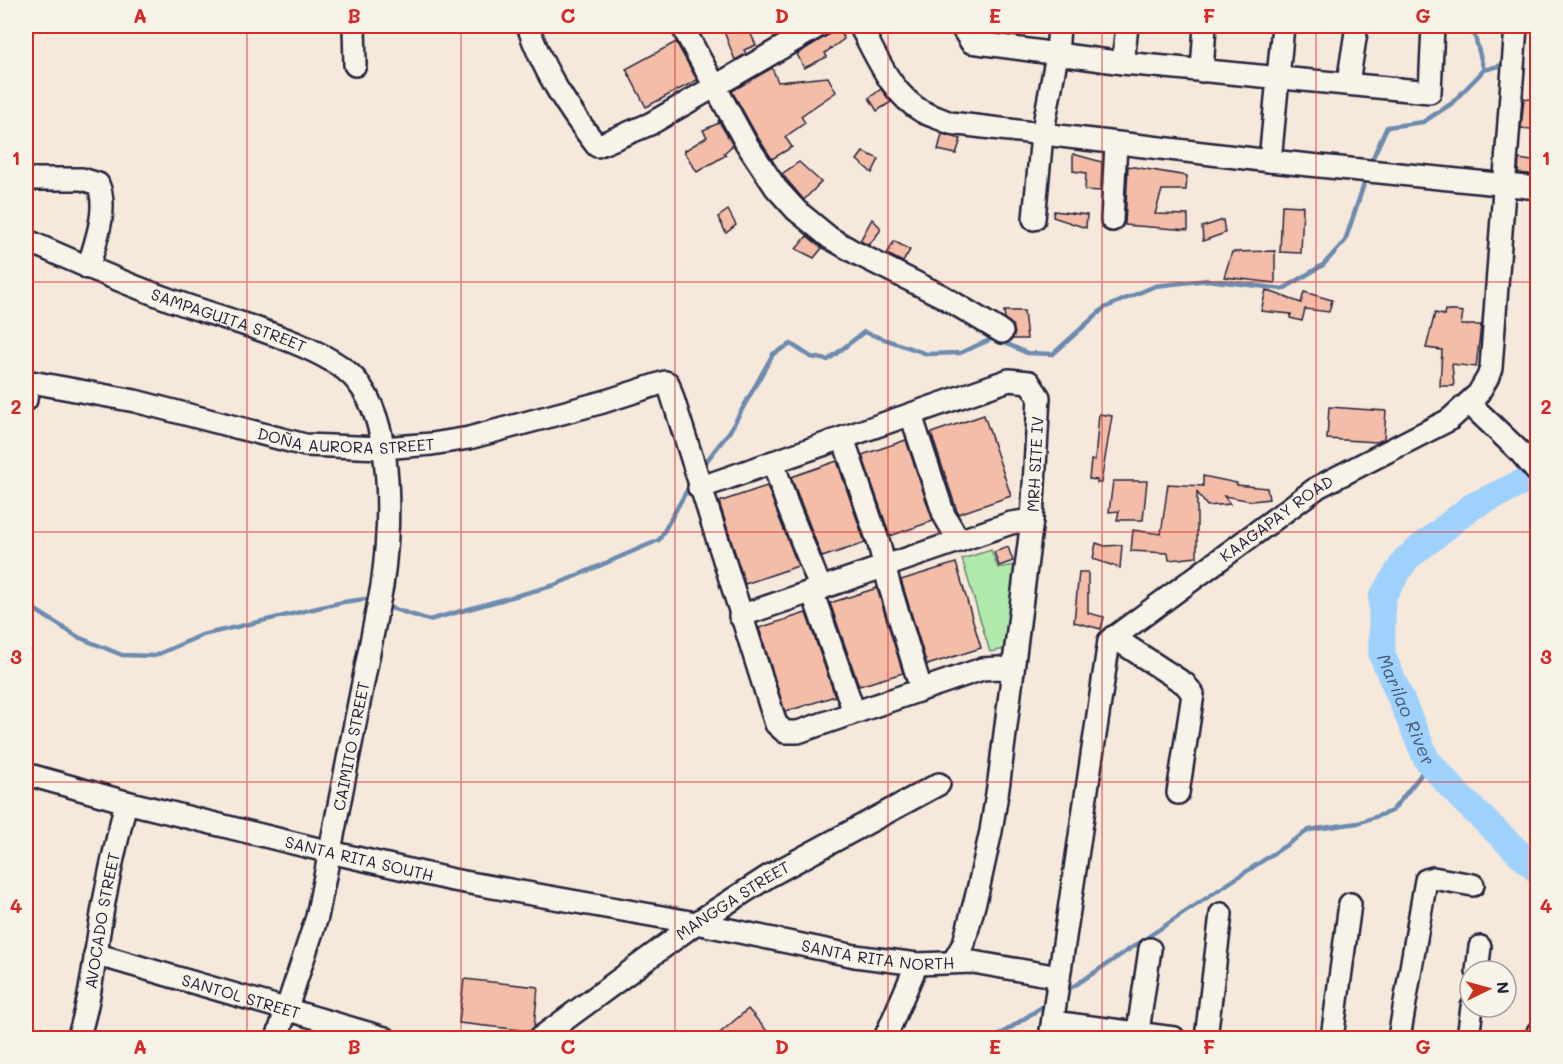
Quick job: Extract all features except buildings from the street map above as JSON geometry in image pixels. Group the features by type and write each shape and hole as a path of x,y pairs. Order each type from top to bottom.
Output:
{"street":[{"path":"354,26 355,65"},
{"path":"528,26 545,70 597,146 650,124 819,26"},
{"path":"682,26 746,143 776,188 813,225 856,253 942,296 1002,332"},
{"path":"860,26 888,79 903,97 922,111 950,123 1116,144 1538,188"},
{"path":"961,26 971,42 1057,55 1278,79 1348,83 1430,92 1433,26"},
{"path":"1034,219 1042,135 1057,55 1059,26"},
{"path":"1123,63 1127,26"},
{"path":"1202,71 1206,26"},
{"path":"1270,161 1283,26"},
{"path":"1348,83 1357,26"},
{"name":"KAAGAPAY ROAD","path":"1113,637 1318,487 1435,428 1469,403 1483,387 1491,368 1516,26"},
{"path":"1112,220 1116,144"},
{"path":"26,179 82,179 98,184 102,198 99,224 88,268"},
{"name":"SAMPAGUITA STREET","path":"26,240 88,268 286,340 332,361 346,370 366,394 380,427 383,448"},
{"name":"MRH SITE IV","path":"699,488 1009,380 1029,382 1039,397 1032,520 991,831 964,943 952,962"},
{"name":"DOÑA AURORA STREET","path":"26,388 135,401 305,445 383,448 469,438 666,383 699,488"},
{"path":"1469,403 1520,451 1538,473"},
{"path":"911,415 944,514 959,542"},
{"path":"843,438 879,544 921,689"},
{"name":"CAIMITO STREET","path":"277,1038 317,917 388,547 383,448"},
{"path":"773,462 817,590 855,712"},
{"path":"699,488 776,724 785,732 798,732 982,669 1013,670"},
{"path":"740,616 1011,523 1032,520"},
{"path":"1174,1038 1051,1030 1108,646 1113,637 1185,684 1193,694 1178,793"},
{"name":"SANTA RITA SOUTH","path":"26,774 126,802 453,880 696,922"},
{"name":"MANGGA STREET","path":"540,1038 696,922 769,876 939,784"},
{"name":"AVOCADO STREET","path":"78,1038 89,998 107,884 126,802"},
{"path":"1399,1038 1426,880 1433,878 1473,885"},
{"path":"1332,1038 1350,904"},
{"path":"1206,1038 1221,914"},
{"name":"SANTA RITA NORTH","path":"696,922 855,956 917,963 973,962 1059,977"},
{"path":"1478,959 1480,947"},
{"path":"1137,1036 1150,949"},
{"name":"SANTOL STREET","path":"95,954 287,1012 385,1038"},
{"path":"885,1038 917,963"},
{"path":"1468,1038 1470,1019"},
{"path":"1536,1038 1538,1032"}],"green space":[{"path":"991,550 998,568 1021,564 1011,648 990,652 962,559"}],"waterway":[{"path":"1472,26 1484,70"},
{"path":"1370,164 1387,127 1423,122 1451,104 1484,70 1506,64"},
{"path":"701,468 730,431 773,354 791,344 811,357 828,360 864,332 927,354 960,353 994,338 1027,353 1053,354 1104,308 1155,286 1208,280 1283,289 1323,265 1345,241 1365,181"},
{"name":"Marilao River","path":"1538,475 1471,507 1406,559 1382,597 1382,655 1427,760 1461,798 1538,871"},
{"path":"391,608 429,620 555,585 659,540 690,485"},
{"path":"26,604 78,637 122,655 154,656 202,635 343,602 366,599"},
{"path":"1068,990 1309,830 1358,823 1392,811 1420,776 1427,760"},
{"path":"995,1038 1048,1003"}]}
